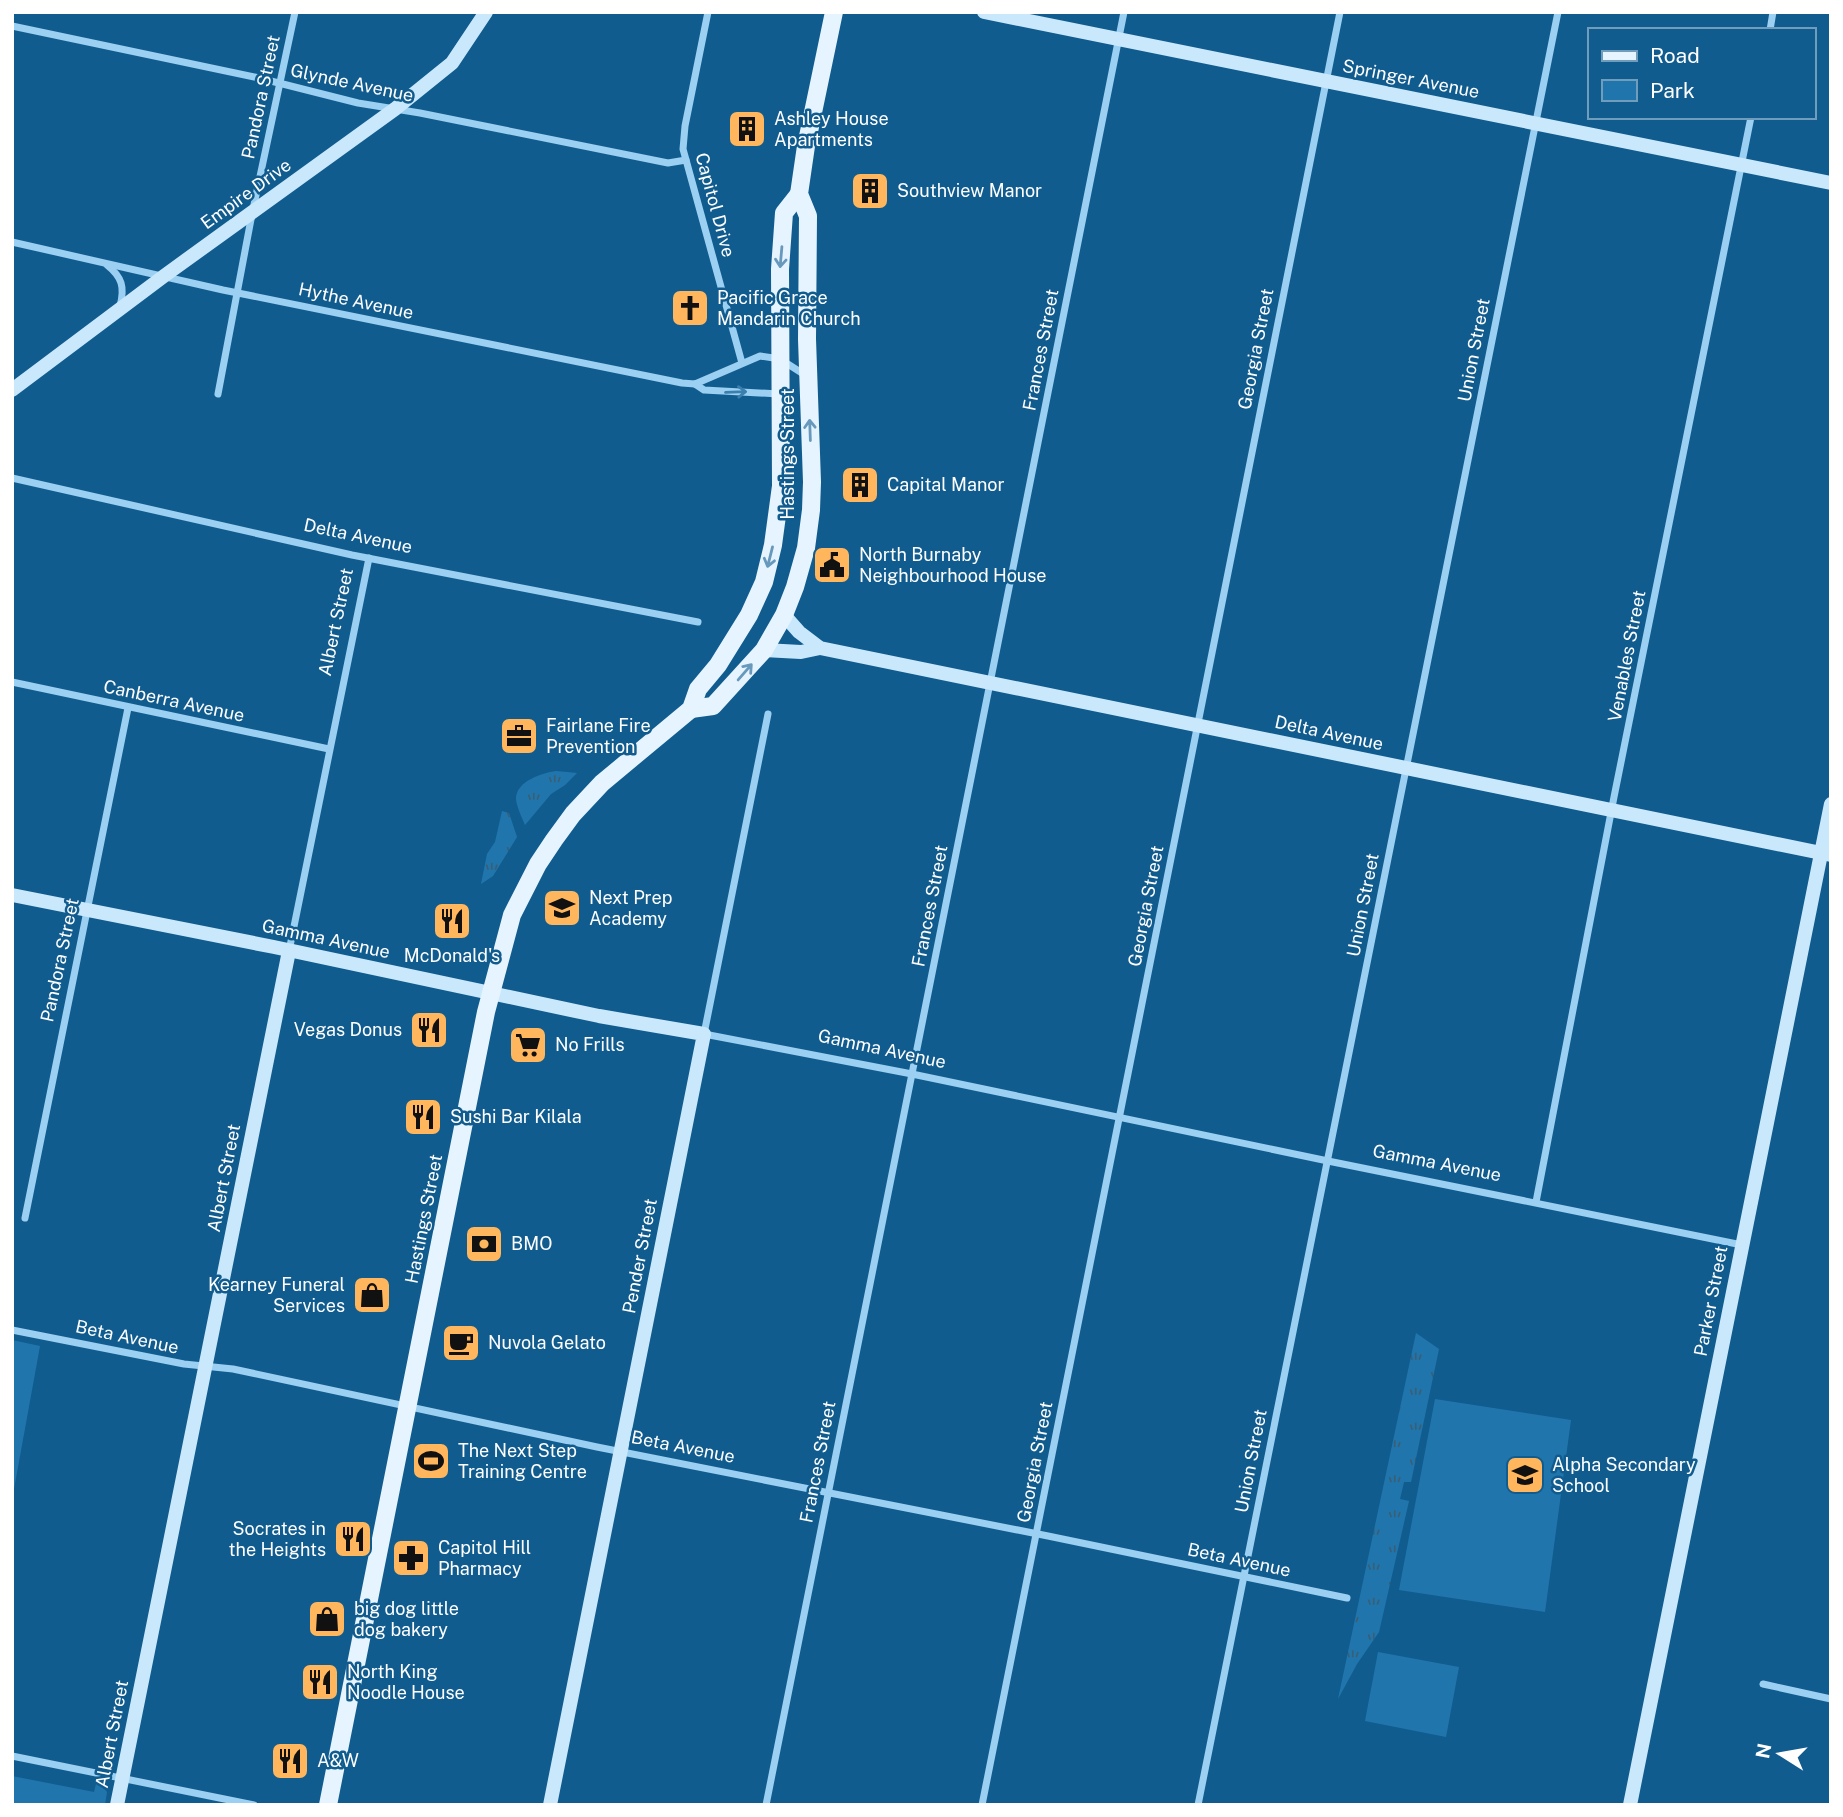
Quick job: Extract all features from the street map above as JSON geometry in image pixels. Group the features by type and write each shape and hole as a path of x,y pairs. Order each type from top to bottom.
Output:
{"main road":[{"name":"Hastings Street","path":"328,1805 491,992 512,915 538,864 573,814 602,783 691,709 698,689 735,641 764,582 778,519 781,486 779,269 784,214 799,194 806,146 834,12"},
{"name":"Hastings Street","path":"691,709 713,706 764,650 784,615 806,548 811,510 808,216 799,194"}],"street":[{"name":"Pandora Street","path":"218,394 252,214 295,12"},
{"name":"Empire Drive","path":"12,390 394,109 452,63 486,12"},
{"name":"Capitol Drive","path":"708,12 683,140 686,160 742,363"},
{"name":"Springer Avenue","path":"984,12 1831,183"},
{"name":"Frances Street","path":"765,1805 1124,12"},
{"name":"Georgia Street","path":"982,1805 1340,12"},
{"name":"Union Street","path":"1198,1805 1558,12"},
{"name":"Glynde Avenue","path":"12,26 358,103 668,163 686,160"},
{"name":"Venables Street","path":"1536,1202 1751,119"},
{"name":"Hythe Avenue","path":"12,242 237,293 695,384 704,390 780,394"},
{"path":"105,263 121,280 123,289 119,310"},
{"path":"695,384 760,355 780,359 808,377"},
{"name":"Delta Avenue","path":"12,478 235,530 698,622"},
{"name":"Albert Street","path":"117,1805 369,558"},
{"name":"Delta Avenue","path":"784,615 799,632 820,648"},
{"name":"Delta Avenue","path":"764,650 800,652 820,648 1826,854"},
{"name":"Canberra Avenue","path":"12,682 329,749"},
{"name":"Pandora Street","path":"25,1218 128,708"},
{"name":"Pender Street","path":"550,1805 768,714"},
{"name":"Parker Street","path":"1630,1805 1742,1245 1826,854 1831,804"},
{"name":"Gamma Avenue","path":"12,895 599,1016 912,1074 1742,1245"},
{"name":"Beta Avenue","path":"12,1329 184,1364 223,1367 621,1451 1347,1598"},
{"path":"1763,1684 1831,1699"},
{"path":"12,1756 254,1805"}],"green space":[{"path":"556,771 577,773 551,794 525,825 517,804 517,792 531,779"},
{"path":"502,811 509,813 517,837 493,876 481,884 487,854 495,842"},
{"path":"1416,1333 1439,1349 1411,1482 1404,1482 1400,1499 1409,1501 1379,1632 1338,1699"},
{"path":"12,1340 40,1346 12,1500"},
{"path":"1435,1399 1571,1420 1545,1612 1399,1590"},
{"path":"1378,1652 1459,1667 1446,1737 1365,1721"},
{"path":"12,1776 94,1792 96,1784 100,1782 107,1792 105,1805 12,1805"}],"place":[{"name":"Ashley House Apartments","path":"747,129"},
{"name":"Southview Manor","path":"870,191"},
{"name":"Pacific Grace Mandarin Church","path":"690,308"},
{"name":"Capital Manor","path":"860,485"},
{"name":"North Burnaby Neighbourhood House","path":"832,565"},
{"name":"Fairlane Fire Prevention","path":"519,736"},
{"name":"Next Prep Academy","path":"562,908"},
{"name":"McDonald's","path":"452,921"},
{"name":"Vegas Donus","path":"429,1030"},
{"name":"No Frills","path":"528,1045"},
{"name":"Sushi Bar Kilala","path":"423,1117"},
{"name":"BMO","path":"484,1244"},
{"name":"Kearney Funeral Services","path":"372,1295"},
{"name":"Nuvola Gelato","path":"461,1343"},
{"name":"The Next Step Training Centre","path":"431,1461"},
{"name":"Alpha Secondary School","path":"1525,1475"},
{"name":"Socrates in the Heights","path":"353,1539"},
{"name":"Capitol Hill Pharmacy","path":"411,1558"},
{"name":"big dog little dog bakery","path":"327,1619"},
{"name":"North King Noodle House","path":"320,1682"},
{"name":"A&W","path":"290,1761"}]}
